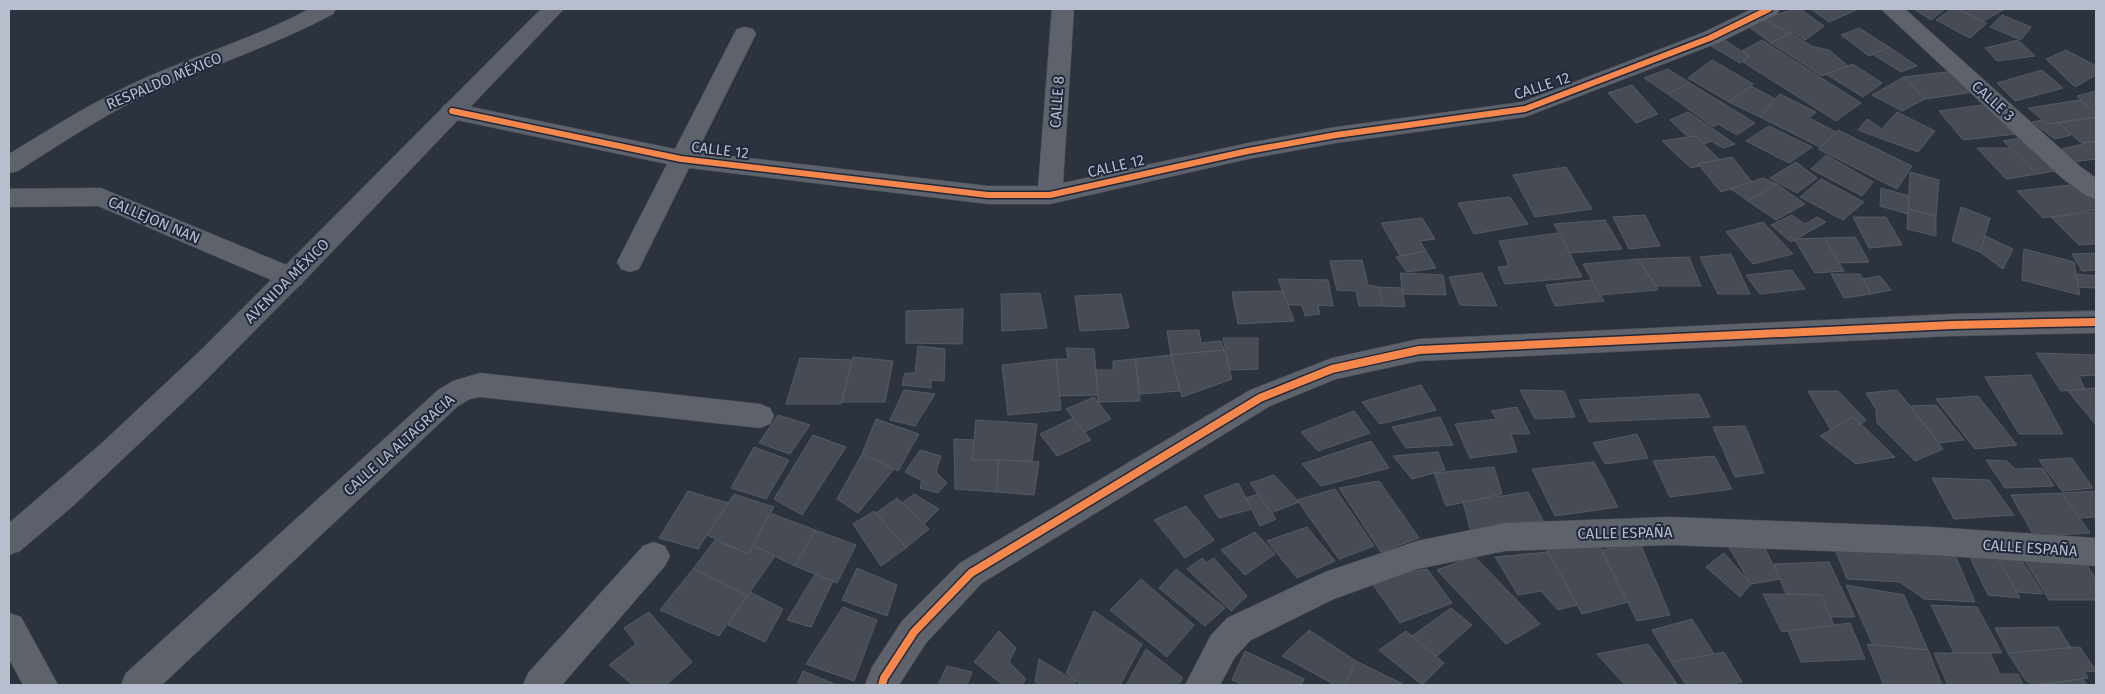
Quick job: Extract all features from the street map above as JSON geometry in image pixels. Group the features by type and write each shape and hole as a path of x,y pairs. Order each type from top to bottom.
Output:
{"street":[{"name":"RESPALDO MÉXICO","path":"9,165 100,109 131,93 276,35 326,9"},
{"name":"AVENIDA MÉXICO","path":"9,540 52,508 117,450 292,278 452,110 553,9"},
{"name":"CALLE 8","path":"1050,195 1063,9"},
{"name":"CALLE 12","path":"452,110 681,160 988,195 1050,195 1248,151 1317,138 1525,109 1710,38 1770,9"},
{"name":"CALLE 3","path":"1892,9 2072,173 2096,190"},
{"path":"630,262 745,34"},
{"name":"CALLEJON NAN","path":"9,198 101,197 292,278"},
{"path":"882,685 884,678 914,632 971,573 1260,398 1332,369 1419,350 1942,325 2096,322"},
{"name":"CALLE LA ALTAGRACIA","path":"138,685 448,398 463,389 480,385 760,416"},
{"name":"CALLE ESPAÑA","path":"1202,685 1222,646 1239,629 1325,587 1417,555 1505,536 1670,531 1932,541 2096,552"},
{"path":"540,685 654,556"},
{"path":"9,628 41,685"}],"building":[{"path":"1794,9 1800,9 1824,26 1805,40 1793,32 1789,34 1764,19"},
{"path":"1811,9 1858,9 1829,22"},
{"path":"1914,9 1945,9 1931,20"},
{"path":"1952,9 1957,9 1987,23 1970,38 1936,20"},
{"path":"1958,9 2005,9 1983,21"},
{"path":"2002,15 2031,27 2021,40 1990,27"},
{"path":"1764,19 1789,34 1771,43 1749,27"},
{"path":"1859,28 1889,47 1869,56 1841,35"},
{"path":"1791,33 1811,46 1829,50 1848,66 1822,76 1771,43"},
{"path":"1723,39 1749,56 1740,63 1711,46"},
{"path":"1762,40 1861,103 1836,121 1743,62 1749,56 1742,51"},
{"path":"2018,40 2035,56 1997,61 1985,48"},
{"path":"1889,47 1917,66 1901,72 1872,54"},
{"path":"2066,50 2096,66 2096,75 2075,87 2046,59"},
{"path":"1712,60 1753,84 1729,102 1688,78"},
{"path":"1853,64 1882,83 1863,97 1826,74"},
{"path":"1668,69 1690,83 1668,94 1644,78"},
{"path":"2042,70 2063,88 2015,101 1997,83"},
{"path":"1954,71 1974,92 1925,99 1904,77"},
{"path":"1904,77 1925,99 1902,111 1872,95"},
{"path":"1690,83 1755,123 1737,135 1718,124 1713,127 1668,94"},
{"path":"1632,85 1658,114 1636,123 1608,93"},
{"path":"1751,86 1775,99 1760,117 1729,102"},
{"path":"2096,91 2096,114 2077,96"},
{"path":"1780,94 1816,112 1809,118 1836,132 1820,147 1760,117"},
{"path":"2080,100 2096,113 2096,117 2047,124 2028,108"},
{"path":"1989,104 2016,134 1963,140 1939,111"},
{"path":"1688,112 1735,144 1723,148 1711,141 1704,144 1695,136 1688,137 1670,120"},
{"path":"1897,112 1935,131 1918,152 1858,130 1867,119 1882,129"},
{"path":"2096,117 2096,141 2081,143 2059,123"},
{"path":"2042,120 2047,124 2058,123 2071,135 2055,139 2032,122"},
{"path":"1769,126 1812,147 1789,163 1746,141"},
{"path":"1838,130 1912,166 1897,189 1818,149"},
{"path":"1695,136 1719,159 1698,164 1699,166 1691,168 1662,141"},
{"path":"2025,137 2060,170 2037,174 2003,141"},
{"path":"2095,141 2096,159 2073,162 2062,149"},
{"path":"1977,148 2011,148 2037,174 2006,179"},
{"path":"1826,155 1873,182 1862,196 1811,169"},
{"path":"1732,157 1752,182 1721,192 1698,164"},
{"path":"1796,162 1817,178 1797,193 1770,178"},
{"path":"1566,167 1592,209 1535,217 1513,175"},
{"path":"1910,172 1939,180 1936,216 1908,209"},
{"path":"1763,178 1777,184 1748,201 1731,189"},
{"path":"1821,179 1864,202 1843,220 1800,197"},
{"path":"1777,184 1805,204 1776,220 1748,201"},
{"path":"2080,184 2096,199 2096,210 2043,218 2017,191"},
{"path":"1881,188 1909,196 1908,214 1880,206"},
{"path":"1510,197 1528,224 1474,234 1458,203"},
{"path":"1961,207 1990,218 1980,252 1952,241"},
{"path":"1908,209 1936,216 1936,236 1907,229"},
{"path":"2096,212 2096,244 2079,245 2051,217"},
{"path":"1645,215 1660,246 1629,249 1613,217"},
{"path":"1792,215 1805,224 1817,217 1826,222 1791,242 1771,225"},
{"path":"1853,217 1886,217 1902,245 1869,248"},
{"path":"1422,218 1435,239 1420,241 1426,251 1400,256 1381,223"},
{"path":"1605,220 1622,249 1570,253 1554,224"},
{"path":"1763,222 1793,254 1753,264 1726,232"},
{"path":"1559,233 1582,277 1505,284 1498,267 1509,266 1499,241"},
{"path":"1985,236 2013,249 2003,269 1980,252"},
{"path":"1855,237 1869,262 1839,263 1824,238"},
{"path":"1824,238 1844,271 1815,273 1794,239"},
{"path":"2024,249 2074,262 2080,295 2022,280"},
{"path":"1426,251 1436,268 1407,272 1396,257"},
{"path":"2096,253 2096,270 2082,271 2072,254"},
{"path":"1731,254 1750,294 1718,294 1700,257"},
{"path":"1689,257 1701,286 1656,286 1638,259"},
{"path":"1638,259 1658,290 1600,295 1583,264"},
{"path":"1362,260 1368,285 1379,287 1383,306 1359,306 1356,291 1337,290 1330,261"},
{"path":"1792,270 1805,289 1760,294 1746,275"},
{"path":"1400,273 1443,275 1446,295 1403,294"},
{"path":"1482,273 1497,306 1460,305 1449,277"},
{"path":"1831,274 1860,274 1871,294 1844,298"},
{"path":"2076,274 2096,276 2096,288 2079,287"},
{"path":"1880,276 1891,290 1871,294 1863,279"},
{"path":"1278,279 1328,280 1333,306 1318,305 1320,314 1305,316 1302,305 1288,305"},
{"path":"1591,280 1604,301 1555,306 1546,285"},
{"path":"1379,287 1402,288 1405,307 1383,306"},
{"path":"1283,291 1294,321 1238,324 1232,292"},
{"path":"1040,293 1047,328 1002,331 1001,294"},
{"path":"1121,294 1129,328 1080,331 1075,296"},
{"path":"963,309 962,344 906,343 906,311"},
{"path":"1199,330 1201,343 1221,341 1224,350 1171,355 1167,331"},
{"path":"1223,338 1258,338 1258,369 1230,370"},
{"path":"918,346 945,349 944,381 931,380 931,388 902,385 905,373 915,373"},
{"path":"1066,348 1094,349 1098,395 1059,396 1056,359 1068,359"},
{"path":"1224,350 1232,379 1182,397 1171,355"},
{"path":"2036,353 2095,355 2096,375 2079,376 2085,389 2061,391"},
{"path":"1171,355 1180,391 1140,394 1135,359"},
{"path":"853,357 893,361 885,402 842,402"},
{"path":"800,358 852,360 841,404 786,404"},
{"path":"1056,359 1061,410 1008,415 1002,365"},
{"path":"1135,359 1140,401 1098,402 1096,370 1113,370 1113,361"},
{"path":"2031,375 2063,434 2019,434 1985,377"},
{"path":"1421,385 1436,410 1380,424 1362,402"},
{"path":"2096,388 2096,425 2068,391"},
{"path":"904,390 935,394 915,426 890,420"},
{"path":"1520,390 1564,391 1575,417 1535,419"},
{"path":"1897,390 1943,449 1915,461 1877,423 1876,409 1866,393"},
{"path":"1808,391 1838,391 1866,420 1861,424 1853,417 1831,430"},
{"path":"1699,394 1710,417 1589,422 1579,400"},
{"path":"1978,396 2017,445 1975,449 1936,399"},
{"path":"1094,397 1111,419 1084,432 1066,409"},
{"path":"1936,405 1964,440 1939,443 1910,406"},
{"path":"1517,407 1530,434 1511,434 1517,452 1470,458 1455,424 1497,419 1491,411"},
{"path":"1354,411 1370,433 1318,451 1301,432"},
{"path":"778,415 810,425 790,454 759,443"},
{"path":"1440,417 1453,445 1406,448 1392,427"},
{"path":"1853,417 1895,457 1856,464 1820,436"},
{"path":"1073,418 1091,440 1057,456 1040,434"},
{"path":"876,419 919,434 898,471 862,454"},
{"path":"976,420 1037,424 1032,461 972,460"},
{"path":"1745,426 1764,473 1735,477 1713,427"},
{"path":"1637,434 1648,458 1605,464 1593,443"},
{"path":"813,435 846,447 802,515 774,499"},
{"path":"954,439 974,440 972,460 998,460 997,492 955,489"},
{"path":"1371,441 1389,468 1321,486 1302,464"},
{"path":"754,447 789,460 766,499 731,488"},
{"path":"920,450 941,456 936,472 947,483 938,493 920,488 922,481 905,472"},
{"path":"1438,452 1445,470 1412,479 1393,456"},
{"path":"862,454 894,469 858,513 837,499"},
{"path":"1714,456 1732,489 1670,497 1653,461"},
{"path":"2072,458 2093,488 2062,491 2039,460"},
{"path":"998,460 1039,462 1034,495 997,492"},
{"path":"1986,460 2007,461 2015,469 2043,468 2054,486 2005,488"},
{"path":"1594,462 1618,507 1555,516 1532,469"},
{"path":"1494,467 1502,494 1446,506 1434,473"},
{"path":"1274,475 1299,502 1271,513 1250,483"},
{"path":"1932,478 1989,480 2014,515 1954,519"},
{"path":"1379,481 1419,538 1381,552 1339,488"},
{"path":"1238,483 1252,509 1219,518 1204,496"},
{"path":"1335,489 1374,546 1339,559 1297,500"},
{"path":"688,491 728,503 698,549 659,538"},
{"path":"2096,491 2096,517 2079,518 2062,493"},
{"path":"1528,492 1544,522 1471,533 1463,502"},
{"path":"2062,493 2090,533 2034,536 2011,495"},
{"path":"734,494 774,507 748,554 707,535"},
{"path":"914,494 939,509 924,524 902,503"},
{"path":"1258,494 1276,519 1260,526 1246,498"},
{"path":"897,498 929,529 906,548 876,513"},
{"path":"1186,506 1214,540 1185,558 1154,520"},
{"path":"874,511 906,548 881,566 853,524"},
{"path":"770,513 815,530 795,566 754,546"},
{"path":"1307,527 1335,561 1297,578 1267,541"},
{"path":"815,530 856,545 837,583 795,566"},
{"path":"1255,532 1275,554 1245,575 1221,550"},
{"path":"715,540 748,554 754,546 775,556 747,596 693,569"},
{"path":"1596,540 1628,602 1582,614 1546,548"},
{"path":"1761,540 1780,579 1751,584 1727,544"},
{"path":"1640,543 1670,615 1637,621 1602,550"},
{"path":"1833,544 1954,553 1975,602 1924,599 1900,582 1847,579"},
{"path":"2014,548 2043,594 2017,592 1996,555"},
{"path":"2019,551 2078,552 2096,579 2096,600 2049,600"},
{"path":"1548,552 1577,605 1558,610 1541,591 1518,595 1495,557"},
{"path":"1724,553 1751,584 1740,597 1706,567"},
{"path":"1969,555 1996,555 2020,598 1988,595"},
{"path":"1474,556 1540,624 1506,644 1437,570"},
{"path":"1202,558 1206,563 1214,558 1247,596 1231,611 1187,569"},
{"path":"1829,562 1855,617 1831,617 1821,595 1786,594 1774,564"},
{"path":"1406,567 1410,572 1427,569 1452,603 1400,623 1369,579"},
{"path":"857,568 897,585 887,616 842,600"},
{"path":"693,569 747,596 719,636 660,610"},
{"path":"1176,569 1225,608 1205,626 1159,588"},
{"path":"815,574 833,581 811,627 787,620"},
{"path":"1141,579 1194,625 1167,657 1110,610"},
{"path":"1846,585 1904,595 1928,650 1873,645"},
{"path":"750,592 783,609 765,642 728,625"},
{"path":"1763,594 1821,595 1834,625 1782,632"},
{"path":"1931,605 1977,607 2002,653 1954,653"},
{"path":"843,607 877,620 854,681 806,664"},
{"path":"1451,608 1472,625 1436,657 1412,636"},
{"path":"1094,611 1142,644 1120,685 1081,685 1066,673"},
{"path":"649,612 692,662 666,685 633,685 609,665 636,644 624,628"},
{"path":"1692,619 1714,654 1671,662 1652,630"},
{"path":"1850,623 1865,659 1801,662 1788,631"},
{"path":"2058,627 2071,648 2008,653 1995,628"},
{"path":"1309,630 1356,661 1345,685 1335,685 1282,656"},
{"path":"999,631 1016,648 1009,662 1026,679 1022,685 1003,685 974,662"},
{"path":"1406,631 1444,663 1422,685 1379,650"},
{"path":"1648,644 1678,685 1625,685 1597,654"},
{"path":"1867,644 1928,650 1942,685 1884,685"},
{"path":"2080,647 2096,671 2084,672 2088,678 2036,685 2026,681 2008,653"},
{"path":"1146,649 1183,678 1178,685 1126,685"},
{"path":"1245,651 1304,679 1301,685 1243,685 1232,680"},
{"path":"1724,652 1742,682 1728,685 1686,685 1671,662"},
{"path":"1934,653 1990,653 2000,674 2018,674 2023,685 1948,685"},
{"path":"1039,659 1075,681 1074,685 1040,685 1035,682"},
{"path":"1356,661 1403,684 1403,685 1345,685"},
{"path":"947,666 972,672 967,685 938,685"},
{"path":"803,671 837,685 797,685"},
{"path":"2083,679 2087,685 2036,685"}],"cycle path":[{"path":"452,111 681,159 988,195 1050,195 1248,151 1336,135 1525,109 1710,38 1769,9"},
{"path":"882,685 884,678 914,632 971,573 1260,398 1332,369 1419,350 1952,325 2096,322"}]}
